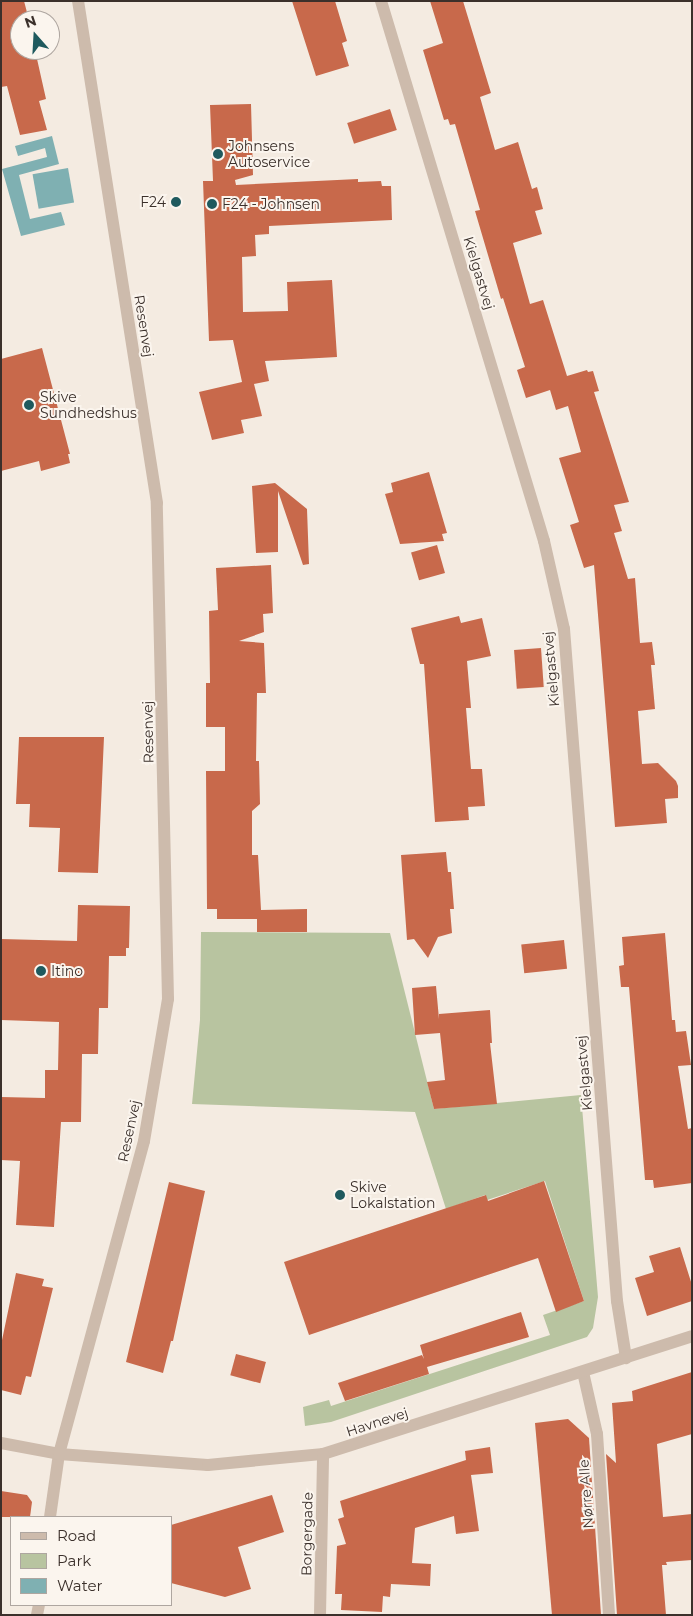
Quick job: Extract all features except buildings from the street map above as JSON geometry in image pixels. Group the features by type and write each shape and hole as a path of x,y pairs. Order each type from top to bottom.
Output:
{"street":[{"name":"Resenvej","path":"50,1516 59,1454 144,1141 168,999 157,503 78,1"},
{"name":"Kielgastvej","path":"382,1 541,532 564,629 617,1301 626,1358"},
{"name":"Havnevej","path":"1,1443 59,1454 208,1465 323,1454 692,1336"},
{"name":"Nørre Alle","path":"583,1372 597,1434 609,1615"},
{"name":"Borgergade","path":"320,1615 323,1454"}],"green space":[{"path":"201,932 390,933 434,1109 581,1095 598,1297 593,1328 587,1337 331,1422 305,1426 303,1407 329,1400 331,1406 550,1335 543,1315 584,1301 545,1181 487,1200 485,1195 446,1209 415,1112 192,1104 200,1020"}],"water":[{"path":"52,136 59,164 19,175 30,219 61,212 65,225 21,236 2,169 47,157 45,148 18,156 15,146"},
{"path":"68,168 74,202 39,209 33,174"}],"place":[{"name":"Johnsens Autoservice","path":"218,154"},
{"name":"F24","path":"176,202"},
{"name":"F24 - Johnsen","path":"212,204"},
{"name":"Skive Sundhedshus","path":"29,405"},
{"name":"Itino","path":"41,971"},
{"name":"Skive Lokalstation","path":"340,1195"}]}
